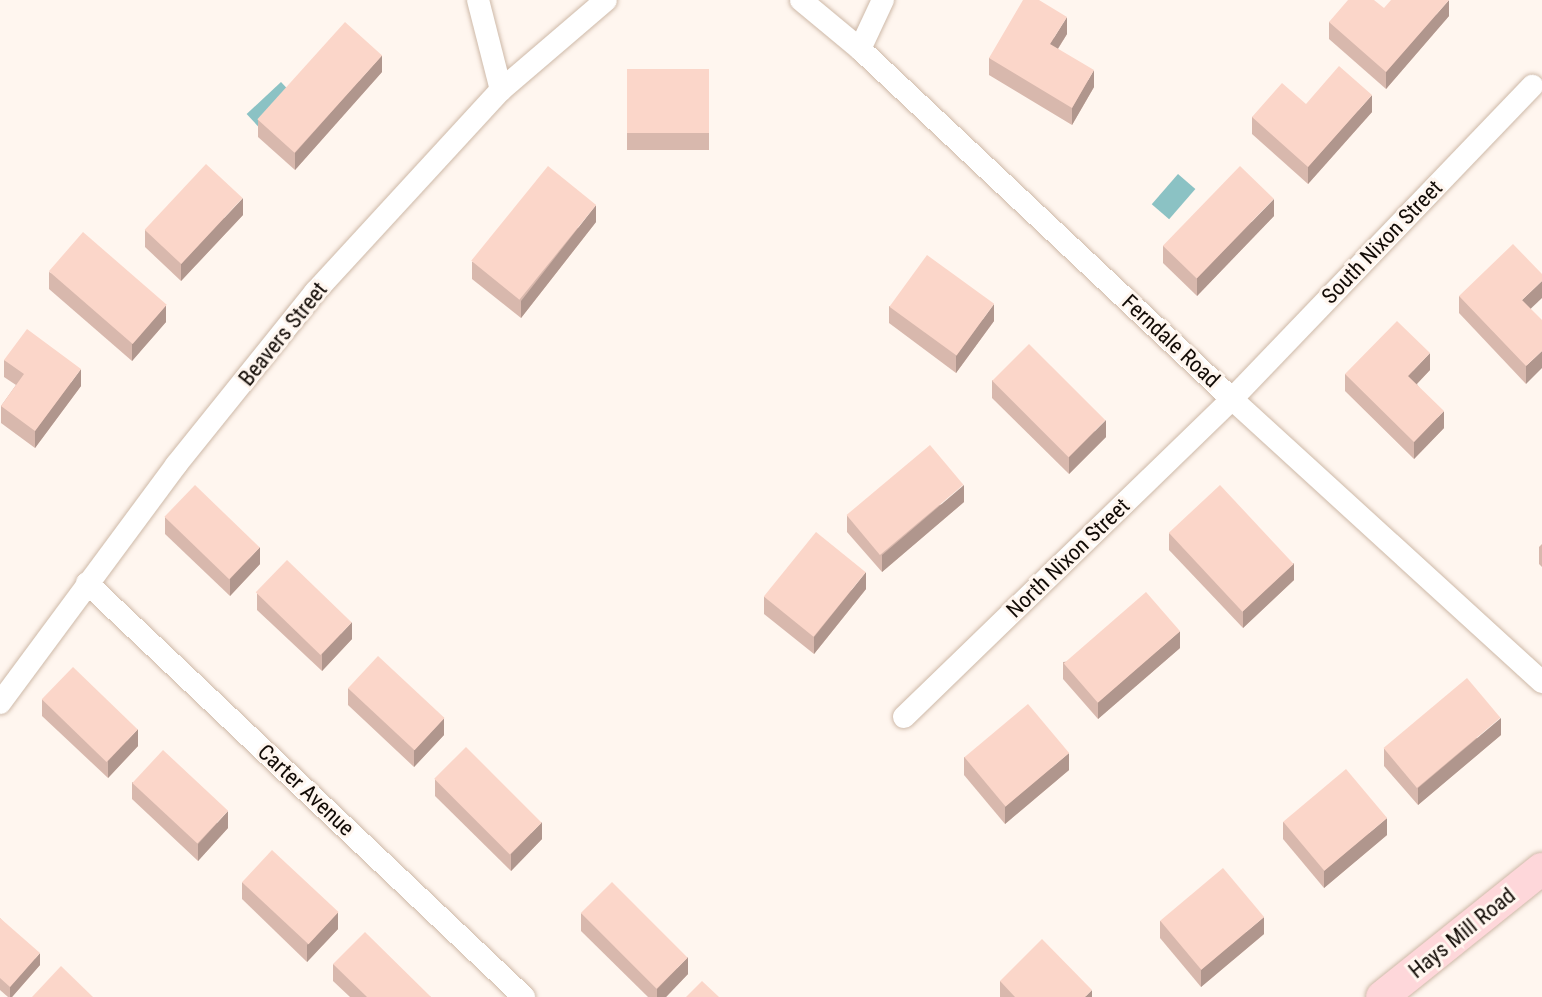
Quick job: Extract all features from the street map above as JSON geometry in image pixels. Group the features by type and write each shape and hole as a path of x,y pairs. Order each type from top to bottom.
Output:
{"street":[{"path":"478,0 501,90"},
{"name":"Beavers Street","path":"0,703 87,583 315,292 501,90 606,0"},
{"name":"Ferndale Road","path":"801,0 860,49 1232,399 1542,682"},
{"path":"860,49 883,0"},
{"name":"South Nixon Street","path":"1232,399 1532,86"},
{"name":"North Nixon Street","path":"904,717 1232,399"},
{"name":"Carter Avenue","path":"87,583 524,997"},
{"name":"Hays Mill Road","path":"1382,997 1542,869"}],"water":[{"path":"281,82 295,97 261,129 247,114"},
{"path":"1178,174 1195,189 1169,219 1152,204"}],"building":[{"path":"1023,0 1039,0 1067,17 1050,44 1094,70 1072,108 989,58"},
{"path":"1348,0 1374,0 1384,8 1391,0 1449,0 1386,72 1329,22"},
{"path":"345,22 382,55 295,153 257,119"},
{"path":"1339,66 1372,95 1308,167 1252,117 1282,83 1306,104"},
{"path":"627,69 709,69 709,133 627,133"},
{"path":"206,164 243,198 181,264 145,230"},
{"path":"548,166 596,205 519,300 471,261"},
{"path":"1240,166 1274,199 1197,278 1163,246"},
{"path":"83,232 167,305 133,344 49,271"},
{"path":"1513,244 1542,274 1542,281 1522,300 1542,320 1542,351 1526,366 1459,296"},
{"path":"927,255 994,304 957,356 889,307"},
{"path":"1397,321 1430,353 1408,376 1444,411 1414,442 1345,374"},
{"path":"27,329 81,369 35,431 1,406 24,374 4,360"},
{"path":"1029,344 1105,420 1069,457 992,381"},
{"path":"930,445 963,485 880,555 847,515"},
{"path":"195,485 260,548 229,579 164,517"},
{"path":"1220,485 1294,564 1242,612 1169,533"},
{"path":"816,532 866,572 814,637 764,597"},
{"path":"287,560 352,623 320,655 256,592"},
{"path":"1146,592 1180,631 1098,703 1064,664"},
{"path":"378,656 445,718 415,750 348,688"},
{"path":"73,667 138,730 106,762 42,699"},
{"path":"1467,678 1500,718 1417,788 1384,748"},
{"path":"1028,704 1069,753 1006,806 964,757"},
{"path":"466,747 542,823 510,854 434,779"},
{"path":"163,750 228,811 197,844 132,783"},
{"path":"1346,769 1387,818 1324,871 1283,822"},
{"path":"272,850 339,912 309,944 242,882"},
{"path":"1223,868 1264,917 1201,970 1160,921"},
{"path":"612,882 688,958 657,989 581,913"},
{"path":"0,918 40,953 10,987 0,978"},
{"path":"365,932 431,997 367,997 333,964"},
{"path":"1042,939 1092,990 1085,997 1015,997 1000,981"},
{"path":"61,966 93,997 32,997"},
{"path":"702,981 719,997 686,997"}]}
